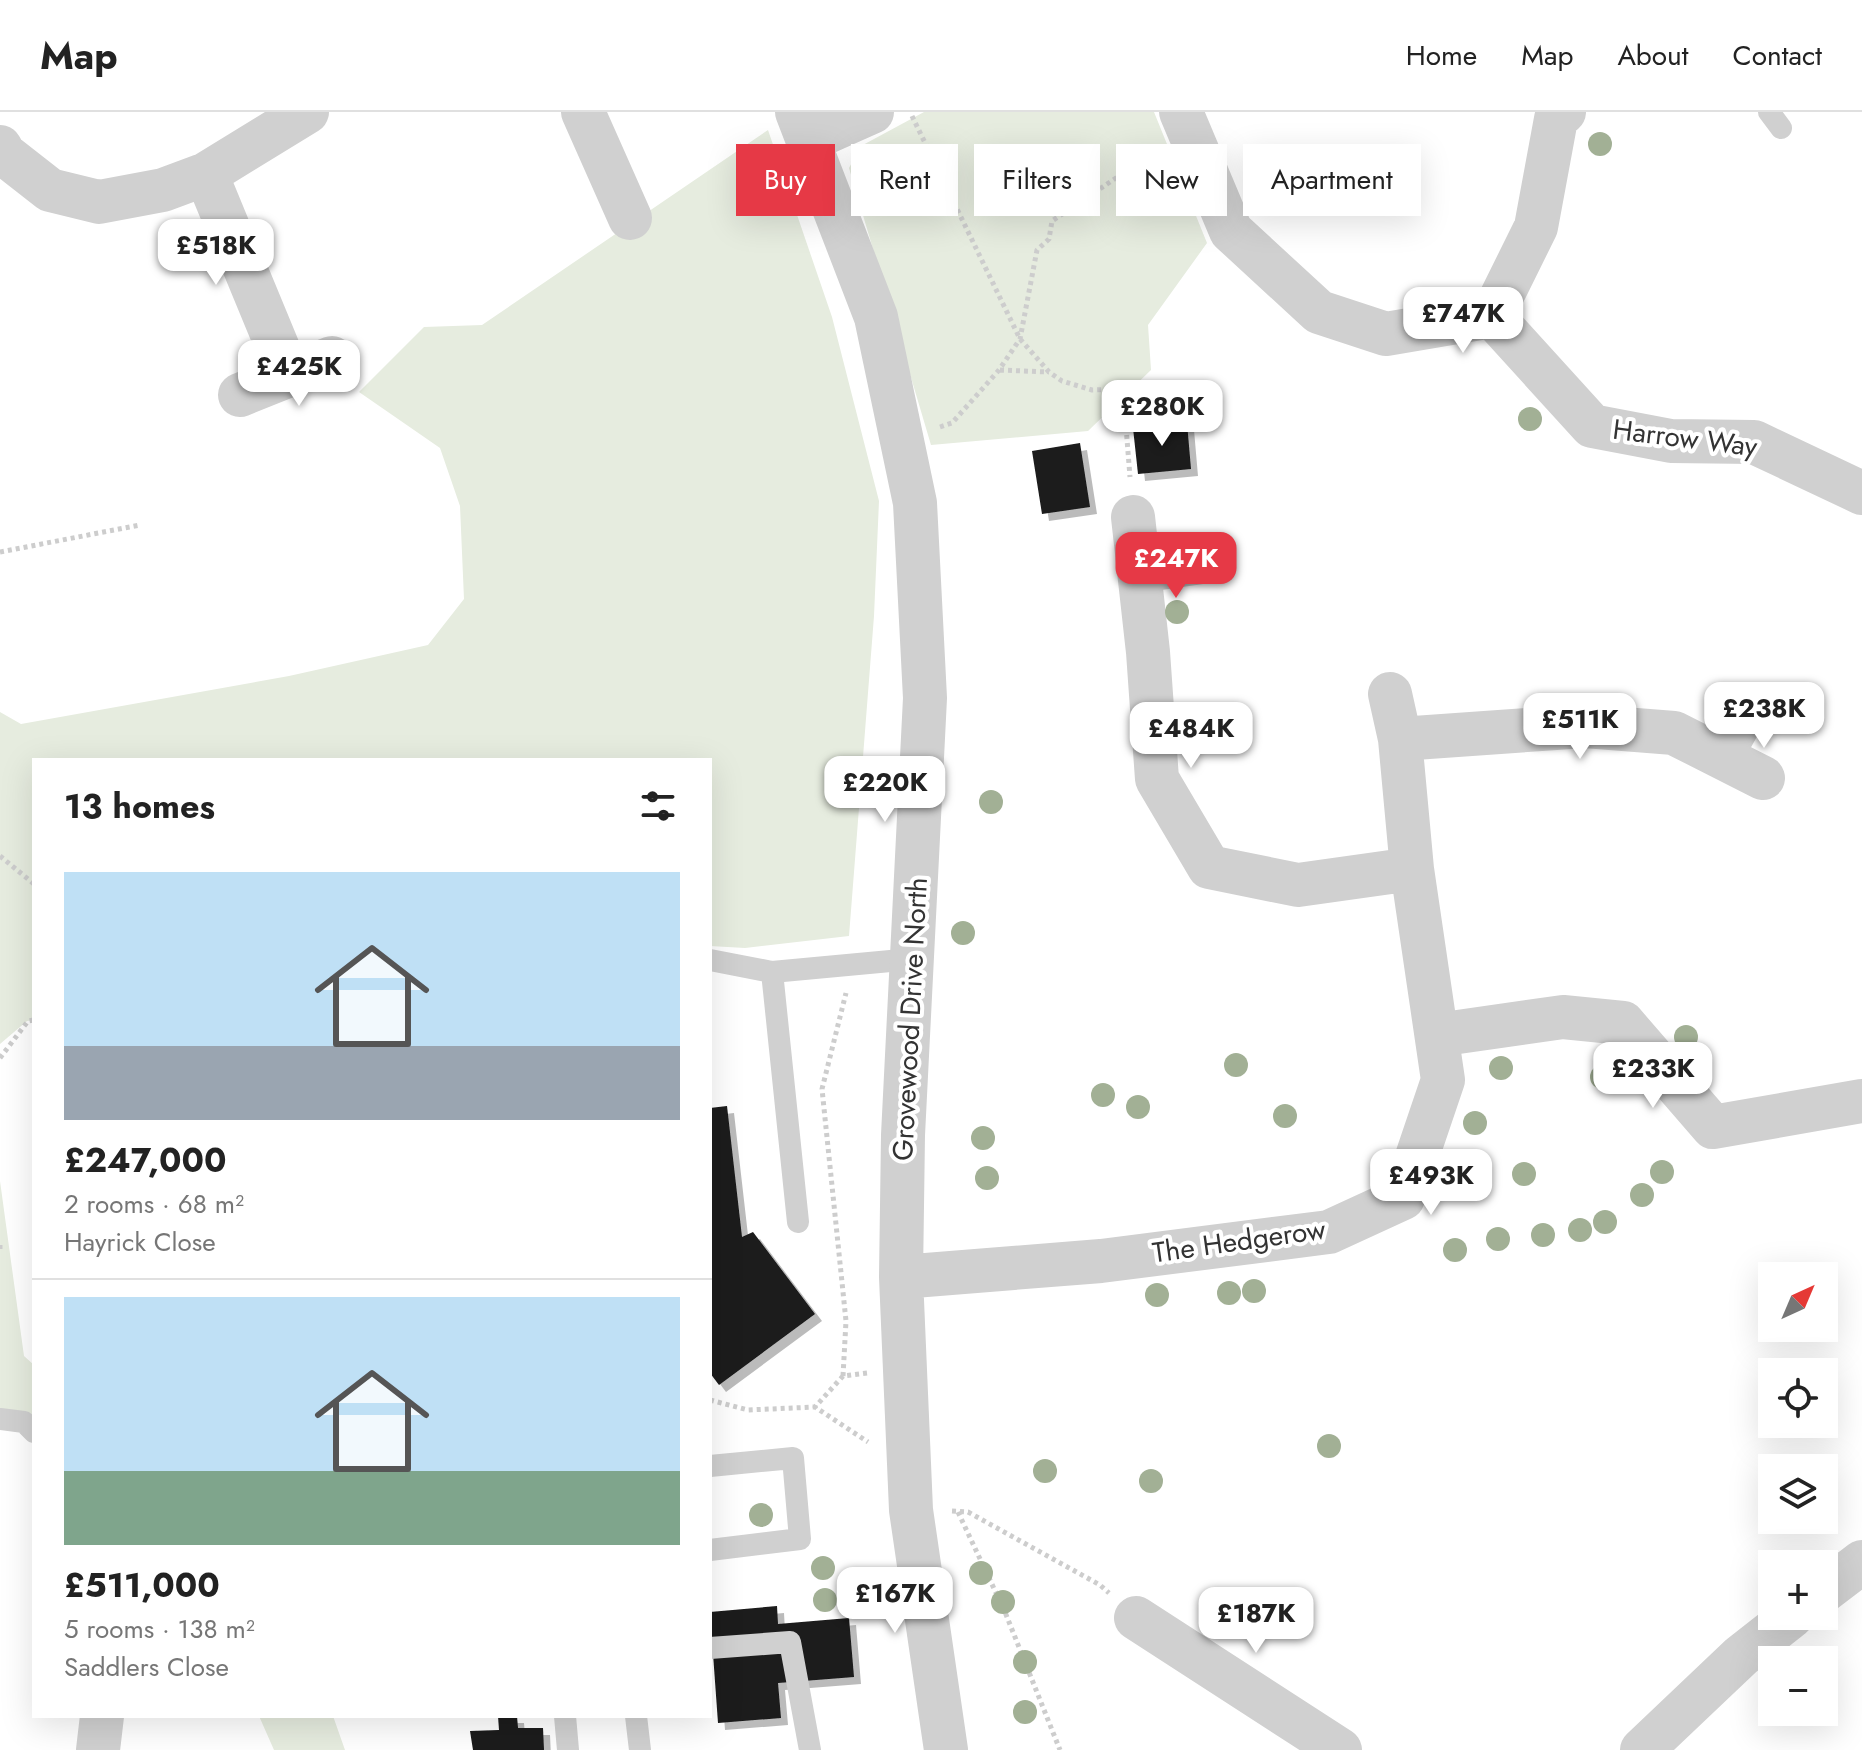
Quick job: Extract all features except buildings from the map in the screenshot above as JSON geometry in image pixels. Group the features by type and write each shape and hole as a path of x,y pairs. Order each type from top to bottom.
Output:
{"street":[{"path":"1,153 50,190 99,202 163,190 206,174 307,112"},
{"path":"583,112 597,177 630,218"},
{"path":"803,126 872,112"},
{"path":"1181,112 1193,144"},
{"path":"1224,216 1231,231 1319,312 1386,334 1492,316 1536,227 1557,114"},
{"name":"Grovewood Drive North","path":"803,126 876,317 915,503 925,698 903,1135 901,1277 911,1510 946,1750"},
{"path":"206,174 289,375"},
{"name":"Harrow Way","path":"1492,316 1592,426 1671,441 1754,442 1858,484"},
{"path":"240,395 332,358"},
{"path":"1133,517 1157,779 1209,867 1298,885 1412,869"},
{"path":"1139,571 1202,562"},
{"name":"The Hedgerow","path":"901,1277 1101,1261 1329,1232 1403,1198 1443,1080 1412,869 1400,739 1390,694"},
{"path":"1721,756 1746,711"},
{"path":"1400,739 1585,726 1674,733 1763,778"},
{"path":"1437,1035 1563,1017 1623,1023 1713,1127 1862,1101"},
{"path":"1838,1580 1862,1562"},
{"path":"1136,1618 1340,1750"},
{"path":"1642,1750 1741,1656 1774,1630"},
{"path":"98,1750 102,1718"}],"lane":[{"path":"712,960 772,972 912,959"},
{"path":"772,972 798,1222"},
{"path":"0,1419 24,1422 32,1430"},
{"path":"712,1466 793,1458 800,1539 712,1550"},
{"path":"712,1648 790,1642 810,1750"},
{"path":"565,1718 568,1750"},
{"path":"636,1718 640,1750"}],"path":[{"path":"910,112 1020,339 1049,372 1077,387 1123,389 1133,517"},
{"path":"940,427 952,423 999,370 1020,339 1037,250 1049,239 1052,221 1116,178"},
{"path":"999,370 1049,372"},
{"path":"0,552 140,525"},
{"path":"0,856 32,882"},
{"path":"815,1407 843,1376 846,1321 822,1089 851,964"},
{"path":"0,1058 28,1021 32,1020"},
{"path":"843,1376 905,1367"},
{"path":"712,1401 748,1410 815,1407 872,1445"},
{"path":"911,1510 968,1512 1100,1585 1136,1618"},
{"path":"958,1512 1005,1612 1060,1750"}],"shaded area":[{"path":"924,112 1154,112 1167,144 1116,144 1116,216 1196,216 1207,243 1148,325 1151,370 1088,431 931,445 863,216 958,216 958,144 865,144"},
{"path":"768,130 773,144 747,144"},
{"path":"736,152 736,216 797,216 832,317 879,501 874,616 849,936 745,948 712,946 712,758 32,758 32,1020 27,1021 0,1044 0,712 21,724 289,676 428,645 464,599 460,506 440,448 359,392 424,327 482,325"},
{"path":"0,1181 24,1356 32,1363 32,1431 0,1413"},
{"path":"260,1718 334,1718 345,1750 274,1750"}]}
